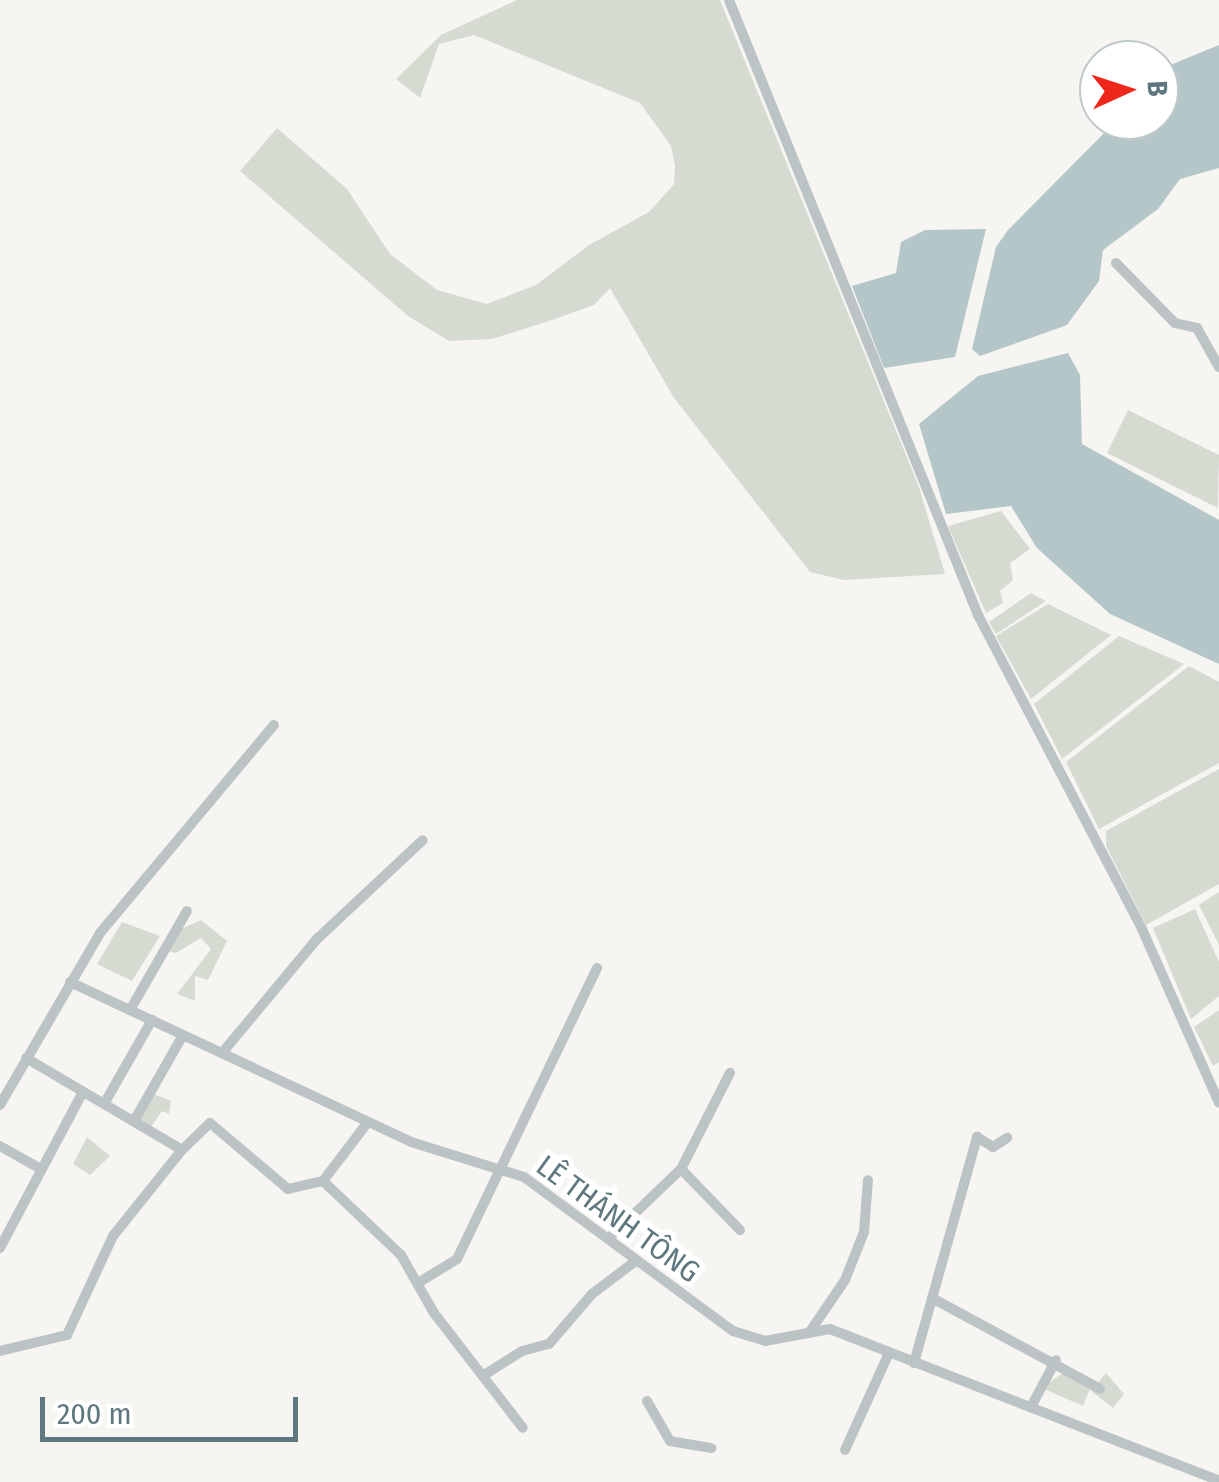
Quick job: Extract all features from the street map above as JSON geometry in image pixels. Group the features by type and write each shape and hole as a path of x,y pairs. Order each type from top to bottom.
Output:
{"street":[{"path":"729,0 971,598 1142,929 1219,1103"},
{"path":"1116,263 1176,322 1197,328 1219,367"},
{"path":"0,1105 70,982 118,910 274,725"},
{"path":"222,1053 316,940 424,840"},
{"path":"130,1010 187,911"},
{"path":"418,1283 458,1258 597,968"},
{"name":"LÊ THÁNH TÔNG","path":"70,982 368,1122 524,1177 733,1331 765,1341 830,1329 1219,1481"},
{"path":"104,1104 152,1020"},
{"path":"134,1121 183,1035"},
{"path":"26,1058 182,1150"},
{"path":"609,1238 682,1169 730,1073"},
{"path":"0,1248 4,1223 82,1092"},
{"path":"0,1351 67,1335 113,1236 182,1150 210,1123 288,1188 324,1181 368,1122"},
{"path":"914,1363 978,1137 992,1147 1006,1138"},
{"path":"0,1146 39,1168"},
{"path":"682,1169 740,1230"},
{"path":"809,1333 821,1307 845,1280 864,1232 868,1180"},
{"path":"324,1181 400,1255 523,1428"},
{"path":"484,1375 522,1350 549,1344 592,1294 637,1260"},
{"path":"932,1298 1056,1360 1100,1388"},
{"path":"845,1450 889,1353"},
{"path":"1031,1407 1056,1360"},
{"path":"647,1401 670,1441 711,1448"}],"shaded area":[{"path":"517,0 720,0 919,487 945,574 844,580 810,572 674,398 610,288 594,305 552,320 492,339 449,341 408,316 240,171 277,128 347,189 390,254 437,290 487,304 536,285 589,245 649,212 674,184 675,166 671,146 640,103 474,35 439,44 420,98 396,79 441,35"},
{"path":"1219,45 1219,168 1180,179 1158,209 1103,250 1099,281 1067,325 980,356 972,349 996,247 1097,140 1179,140 1179,61"},
{"path":"986,229 955,357 884,368 852,286 896,273 901,242 925,230"},
{"path":"1068,353 1080,375 1082,444 1219,520 1219,664 1110,614 1037,548 1011,506 946,514 919,424 978,376"},
{"path":"1128,410 1219,455 1218,508 1107,453"},
{"path":"1001,511 1030,549 1010,563 1013,580 1000,591 1003,603 986,613 948,526"},
{"path":"1031,593 1046,601 996,634 989,622"},
{"path":"1048,604 1111,635 1031,699 996,636"},
{"path":"1119,636 1184,664 1062,759 1034,704"},
{"path":"1189,666 1219,682 1219,763 1099,829 1066,762"},
{"path":"1219,769 1219,884 1146,925 1106,846 1106,831"},
{"path":"1219,892 1219,945 1199,905"},
{"path":"1195,909 1219,962 1219,996 1191,1019 1153,928"},
{"path":"201,920 227,941 208,980 195,976 195,1001 177,994 211,949 201,938 176,953 162,950 179,930"},
{"path":"122,922 160,936 132,981 97,964"},
{"path":"1219,1010 1219,1062 1213,1066 1194,1027"},
{"path":"154,1094 171,1101 169,1114 162,1111 149,1130 131,1120"},
{"path":"87,1137 110,1156 90,1175 73,1164"},
{"path":"1064,1372 1090,1389 1083,1406 1042,1388"},
{"path":"1106,1373 1124,1394 1113,1408 1091,1391"}]}
